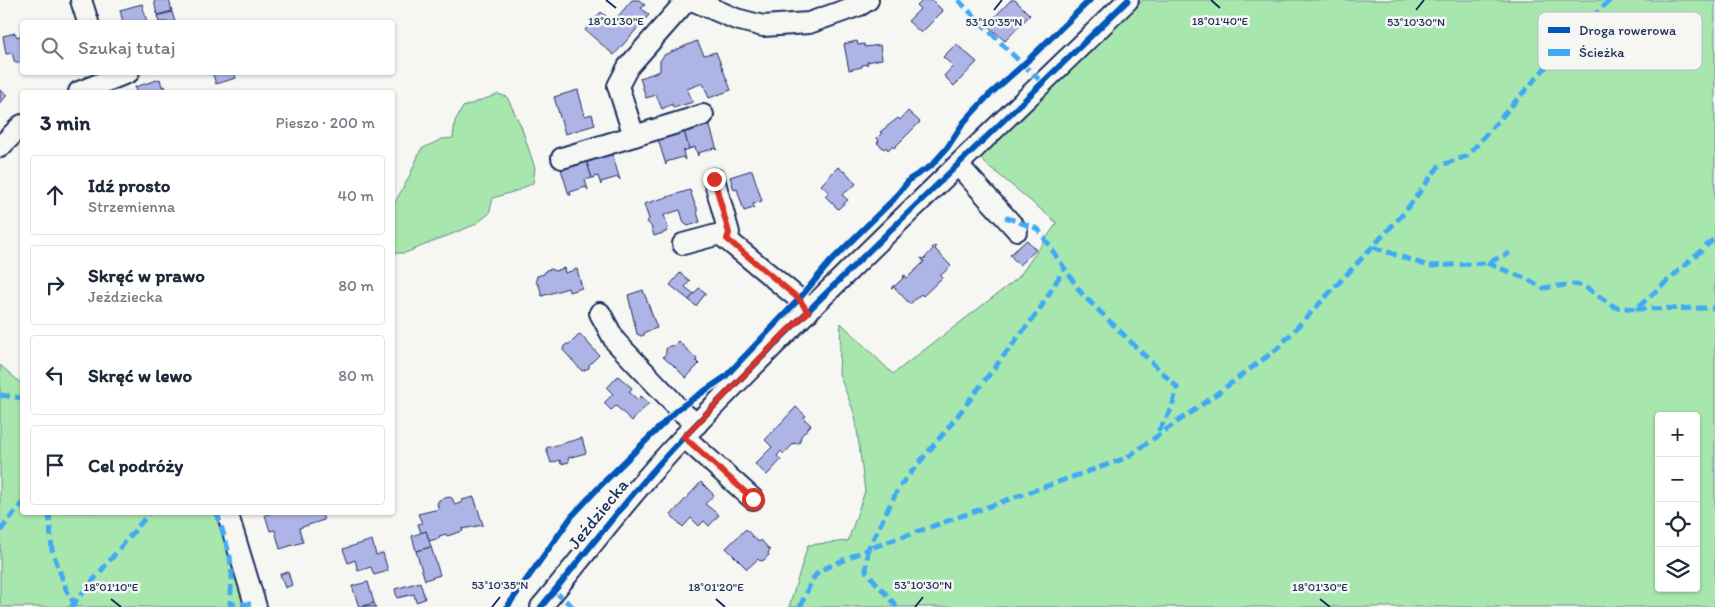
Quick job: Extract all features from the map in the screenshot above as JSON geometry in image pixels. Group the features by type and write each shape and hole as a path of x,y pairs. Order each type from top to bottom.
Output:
{"street":[{"path":"81,0 87,20"},
{"path":"634,136 618,86 628,67 687,0"},
{"path":"692,0 736,19 763,26 809,24 860,5 868,0"},
{"name":"Jeździecka","path":"541,607 642,484 690,430 786,332 1128,0"},
{"path":"84,90 122,75"},
{"path":"562,158 703,115"},
{"path":"0,147 20,127"},
{"path":"958,165 1017,230"},
{"path":"714,179 729,233 727,239"},
{"path":"683,244 720,234 799,299 808,312"},
{"path":"600,313 615,342 671,400 690,430 753,499"},
{"path":"228,515 256,607"}],"green space":[{"path":"1143,0 1715,0 1715,607 789,607 808,545 848,541 865,491 855,415 839,374 841,323 893,374 1018,278 1057,223 979,158"},
{"path":"498,94 507,97 521,126 535,168 533,183 519,190 493,198 489,214 474,225 405,253 395,253 395,202 421,149 442,139 453,138 455,121 463,107"},
{"path":"0,365 20,382 20,515 223,515 250,607 0,607"}],"building":[{"path":"154,0 169,0 172,11 157,15"},
{"path":"632,0 639,0 645,5 641,8 649,15 614,55 585,30 601,12 613,22"},
{"path":"923,0 932,0 943,11 921,33 908,21 920,9 917,6"},
{"path":"1011,0 1015,0 1030,15 1005,41 987,25"},
{"path":"142,4 146,20 122,20 120,10"},
{"path":"172,12 174,20 158,20 157,16"},
{"path":"15,33 17,37 20,36 20,62 15,63 12,53 6,54 3,36"},
{"path":"697,41 704,55 716,52 731,90 709,98 703,83 687,89 693,102 673,108 672,104 662,109 656,95 646,98 640,78 660,71 660,61 664,55"},
{"path":"857,41 858,45 864,44 865,47 880,45 882,59 867,62 868,64 862,65 862,67 849,70 844,44"},
{"path":"956,44 977,62 954,86 944,76 953,66 943,57"},
{"path":"213,75 235,75 236,78 216,84"},
{"path":"160,79 162,87 165,86 166,90 136,90 135,87"},
{"path":"0,90 7,95 0,104"},
{"path":"578,90 585,116 592,114 595,125 565,134 554,97"},
{"path":"908,111 920,122 894,148 892,146 888,150 886,147 884,149 877,143 879,141 877,138 882,133 880,132 898,118 900,120"},
{"path":"708,120 717,150 715,148 698,153 698,156 695,147 689,149 683,128"},
{"path":"683,128 689,149 683,151 685,160 683,157 666,162 666,165 657,136"},
{"path":"611,150 620,180 618,177 601,182 601,185 598,176 592,178 585,157"},
{"path":"585,157 592,178 585,180 588,190 586,187 570,192 571,195 569,195 560,166"},
{"path":"838,167 845,171 856,184 842,195 848,200 838,209 825,196 829,192 821,185"},
{"path":"752,170 762,201 753,204 754,208 744,211 737,189 734,190 730,177"},
{"path":"690,190 697,207 700,222 688,226 684,223 680,210 664,215 668,228 666,232 654,236 651,226 647,222 649,219 644,204"},
{"path":"1027,240 1036,250 1019,265 1010,255"},
{"path":"935,246 935,249 951,266 940,276 942,278 923,296 921,294 910,304 894,287 891,288 903,276 905,275 907,278 924,262 921,258 924,259"},
{"path":"564,268 565,273 577,269 582,288 569,292 568,288 542,296 536,280 537,276 544,274 546,270 551,269 555,271"},
{"path":"680,273 690,281 685,287 694,294 689,300 670,285"},
{"path":"699,288 706,293 696,306 689,300"},
{"path":"643,290 657,328 645,332 641,336 637,334 628,295"},
{"path":"580,334 599,355 589,365 589,368 582,371 563,350 564,346 570,344"},
{"path":"678,341 697,359 696,361 699,364 686,378 663,357 666,349"},
{"path":"618,376 632,388 629,392 638,400 641,396 649,403 632,421 616,406 611,410 604,403 613,394 607,388"},
{"path":"796,407 806,416 803,418 811,425 801,436 800,442 794,443 784,454 781,451 777,456 781,460 767,475 755,464 772,447 765,440"},
{"path":"582,438 586,453 568,458 569,462 561,464 560,460 551,463 546,448"},
{"path":"701,482 714,495 705,504 719,515 709,526 704,521 699,526 691,518 683,527 671,515"},
{"path":"474,497 483,525 462,529 463,531 447,536 446,534 439,536 440,538 429,541 426,531 421,533 418,524 422,523 418,514 439,509 437,504 439,500 452,498 455,505 462,502 462,500"},
{"path":"265,515 322,515 324,520 299,528 303,542 280,549 275,530 270,531"},
{"path":"746,529 759,542 761,540 770,550 769,555 764,560 760,561 758,559 747,569 726,548"},
{"path":"426,531 431,547 416,551 412,536"},
{"path":"372,540 376,555 383,553 388,571 374,575 371,567 358,571 355,560 348,563 343,549"},
{"path":"431,547 440,575 425,580 416,551"},
{"path":"288,572 292,585 285,588 280,574"},
{"path":"368,582 374,603 359,607 352,586"},
{"path":"420,582 425,599 416,602 414,594 397,598 395,589"},
{"path":"374,603 376,607 360,607"}],"marked path":[{"path":"958,0 1043,83"},
{"path":"1598,12 1610,0"},
{"path":"897,607 866,571 868,549 1126,458 1207,401 1277,349 1404,213 1439,166 1467,156 1543,70"},
{"path":"1005,217 1038,229 1082,294 1177,387 1172,408 1156,435"},
{"path":"1487,263 1527,279 1543,288 1574,284 1584,286 1615,307 1636,309 1715,238"},
{"path":"1373,247 1428,266 1487,263 1510,253"},
{"path":"800,607 812,580 819,571 868,549 899,487 948,428 1040,309 1065,267"},
{"path":"1636,309 1715,308"},
{"path":"0,395 20,398"},
{"path":"0,531 20,506"},
{"path":"49,515 52,550 66,589 76,607"},
{"path":"71,607 148,515"},
{"path":"218,515 230,556 232,576 230,604 255,604"},
{"path":"554,591 573,607"}],"cycle path":[{"path":"507,607 572,516 602,484 678,409 725,377 799,299 831,261 893,200 910,179 931,166 947,148 964,122 988,96 1090,0"},
{"path":"541,607 664,458 737,382 1128,0"}],"route":[{"path":"714,179 729,233 727,239 799,299 808,312 755,363 684,437 753,499"}]}
